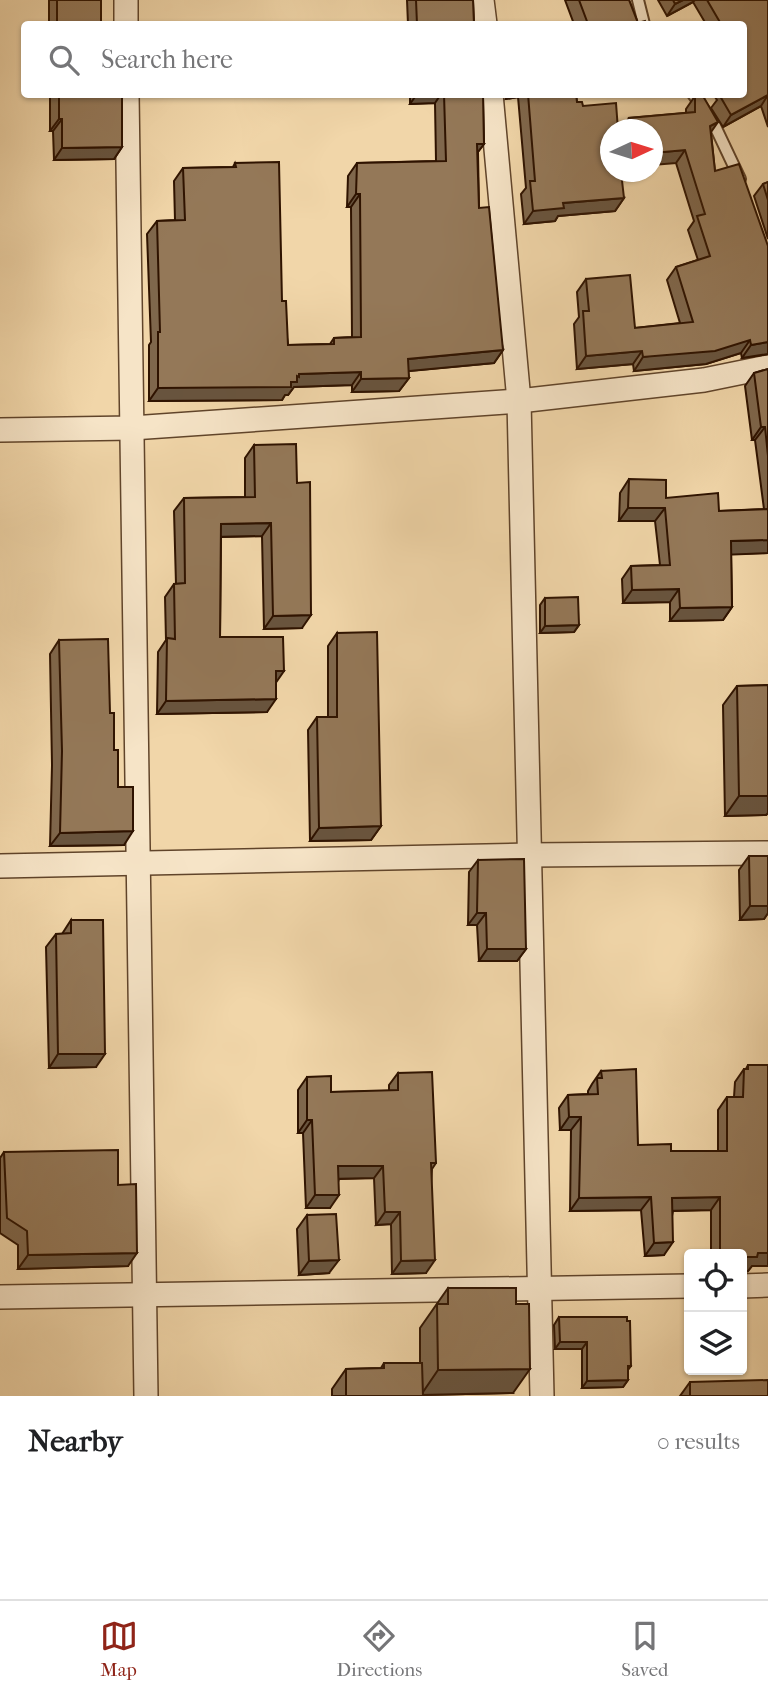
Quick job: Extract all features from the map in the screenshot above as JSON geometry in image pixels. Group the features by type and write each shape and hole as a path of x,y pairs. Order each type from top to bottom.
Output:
{"street":[{"path":"126,0 127,21"},
{"path":"482,0 485,21"},
{"path":"128,98 146,1396"},
{"path":"491,98 519,401 542,1396"},
{"path":"0,430 132,428 519,401 704,380 768,367"},
{"path":"0,866 768,853"},
{"path":"747,1286 768,1285"},
{"path":"0,1297 684,1286"}],"lane":[{"path":"638,0 643,21"},
{"path":"696,98 714,124 747,194"}],"building":[{"path":"57,0 101,0 101,21 57,21"},
{"path":"416,0 473,0 474,21 417,21"},
{"path":"579,0 629,0 637,21 587,21"},
{"path":"707,0 768,0 768,95 731,115 721,98 747,98 747,21 719,21"},
{"path":"59,98 122,98 122,147 62,148 62,119 59,119"},
{"path":"444,98 483,98 484,144 477,144 479,208 489,207 503,350 408,359 409,378 361,379 361,372 299,374 297,382 291,382 291,387 158,388 160,332 157,221 185,220 183,168 236,167 235,163 279,162 282,301 286,301 288,345 334,344 334,338 361,337 360,194 356,194 357,163 446,161"},
{"path":"528,98 576,98 577,102 582,102 583,106 616,103 617,119 600,119 600,182 622,182 624,198 563,203 564,208 533,211 530,181 535,181"},
{"path":"695,98 704,98 718,122 710,126 715,171 739,164 768,246 768,342 751,345 750,340 715,351 643,357 642,351 586,356 583,311 589,311 586,279 630,275 635,328 693,322 676,267 710,256 697,216 705,214 685,150 663,152 663,119 629,118 695,112"},
{"path":"768,182 768,200 763,184"},
{"path":"768,369 768,456 754,373"},
{"path":"296,444 297,483 310,482 311,615 273,616 271,523 221,524 220,637 283,637 284,671 276,671 276,699 166,701 167,638 175,639 174,584 185,583 184,498 255,497 254,445"},
{"path":"629,479 666,480 666,498 718,493 719,511 768,509 768,540 731,541 732,607 680,608 679,589 632,590 631,566 670,565 665,508 628,508"},
{"path":"578,597 579,625 545,626 545,598"},
{"path":"377,632 381,826 319,828 317,717 337,717 337,633"},
{"path":"108,639 110,713 114,713 114,750 118,750 118,787 133,787 133,831 60,833 62,751 59,640"},
{"path":"768,685 768,796 739,796 737,686"},
{"path":"749,856 768,856 768,906 750,906"},
{"path":"524,859 526,949 487,949 486,913 477,913 478,860"},
{"path":"71,920 103,920 105,1054 58,1054 56,934 71,933"},
{"path":"748,1065 768,1065 768,1253 747,1257 747,1249 720,1249 720,1197 672,1198 673,1242 654,1243 651,1197 579,1198 581,1117 569,1117 568,1095 598,1094 597,1078 602,1078 601,1071 636,1069 638,1145 671,1144 671,1151 727,1151 727,1097 743,1097 744,1069 748,1069"},
{"path":"432,1072 436,1163 431,1163 435,1260 401,1261 400,1212 385,1212 383,1166 338,1166 339,1195 315,1195 312,1120 307,1120 307,1077 331,1076 331,1092 398,1090 398,1073"},
{"path":"118,1150 118,1185 136,1184 137,1253 28,1255 27,1231 7,1218 4,1152"},
{"path":"336,1214 339,1260 309,1261 307,1215"},
{"path":"448,1288 516,1288 516,1304 529,1304 530,1369 438,1370 437,1304 448,1304"},
{"path":"559,1317 627,1317 627,1321 630,1321 631,1366 628,1366 628,1380 587,1381 587,1342 560,1342"},
{"path":"384,1363 422,1363 423,1396 346,1396 346,1369 384,1368"},
{"path":"768,1380 768,1396 690,1396 690,1382"}]}
